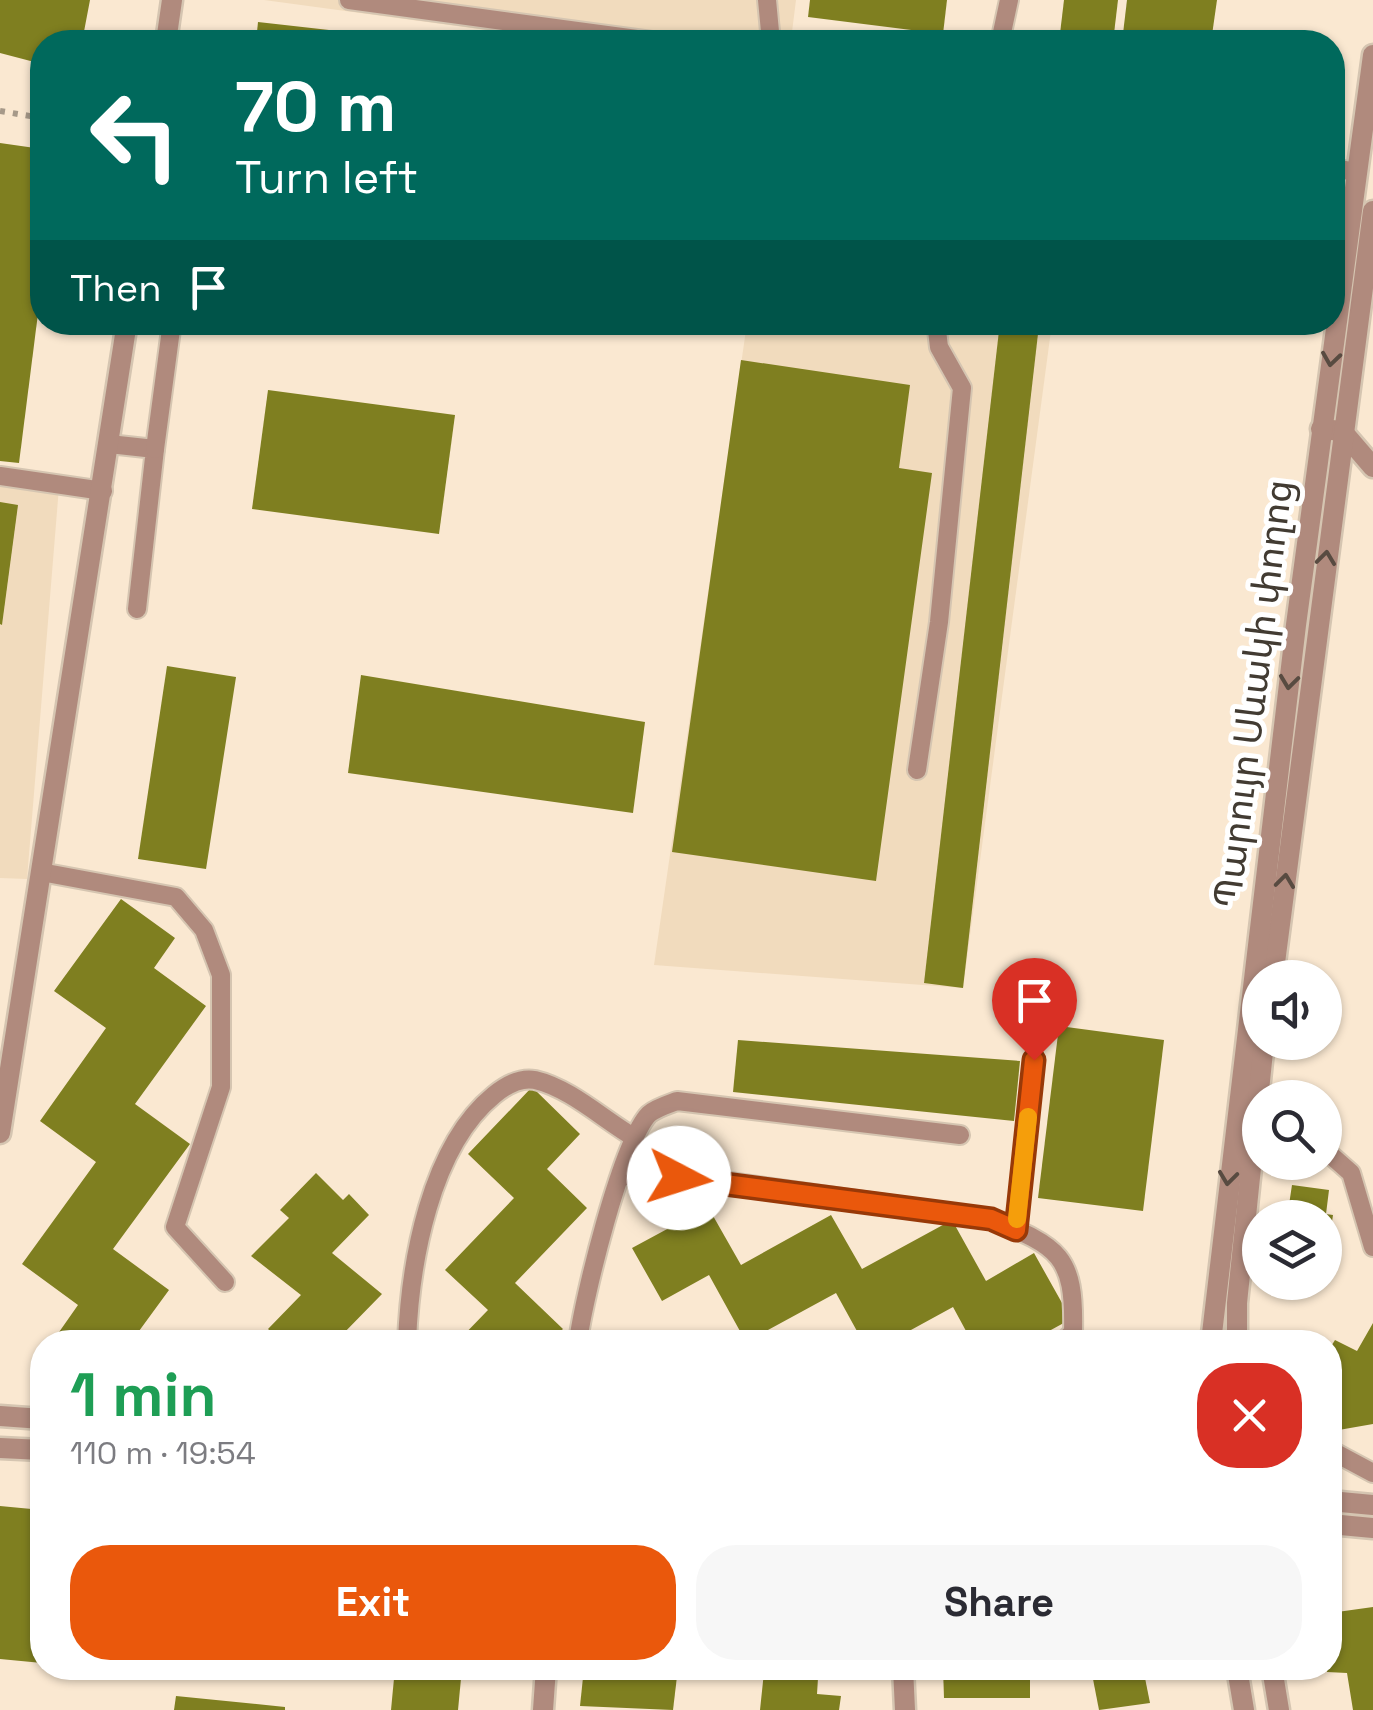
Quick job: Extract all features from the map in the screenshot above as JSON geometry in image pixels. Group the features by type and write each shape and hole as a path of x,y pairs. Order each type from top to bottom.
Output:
{"street":[{"path":"168,30 172,0"},
{"name":"Պարույր Սևակի փողոց","path":"1345,296 1357,172 1367,140 1373,55"},
{"name":"Պարույր Սևակի փողոց","path":"1213,1330 1332,430 1373,211"},
{"path":"0,1133 125,335"},
{"name":"Պարույր Սևակի փողոց","path":"1275,960 1341,335"},
{"path":"1332,430 1373,467"},
{"path":"1237,1330 1251,1180"},
{"path":"0,1416 30,1418"},
{"path":"0,1448 30,1449"},
{"path":"1342,1502 1373,1506"},
{"path":"1342,1525 1373,1528"},
{"path":"543,1710 545,1680"},
{"path":"904,1680 905,1710"},
{"path":"1239,1680 1244,1710"},
{"path":"1274,1680 1279,1710"}],"lane":[{"path":"349,0 570,30"},
{"path":"767,0 770,30"},
{"path":"1003,30 1009,0"},
{"path":"1345,170 1357,172"},
{"path":"137,609 170,335"},
{"path":"917,770 939,622 962,388 939,347 938,335"},
{"path":"109,444 156,449"},
{"path":"0,476 102,491"},
{"path":"41,872 176,897 204,930 220,975 221,1087 175,1227 225,1282"},
{"path":"1016,1230 1034,1060"},
{"path":"408,1330 430,1204 449,1146 472,1113 508,1084 532,1079 560,1091 635,1138"},
{"path":"581,1330 622,1176 635,1138 650,1113 677,1101 960,1135"},
{"path":"1342,1166 1350,1173 1373,1247"},
{"path":"622,1176 726,1182 991,1219 1060,1256 1068,1270 1072,1330"},
{"path":"1237,1303 1245,1330"},
{"path":"1342,1457 1373,1474"}],"path":[{"path":"0,111 30,116"}],"shaded area":[{"path":"264,0 796,0 792,30 485,30"},
{"path":"745,335 1050,335 963,988 654,965"},
{"path":"0,483 59,487 27,879 0,878"}],"building":[{"path":"0,0 90,0 84,30 30,30 30,61 0,53"},
{"path":"810,0 947,0 943,30 911,30 808,17"},
{"path":"1064,0 1118,0 1114,30 1060,30"},
{"path":"1127,0 1217,0 1213,30 1123,30"},
{"path":"258,22 329,30 257,30"},
{"path":"0,143 30,147 30,335 35,335 19,463 0,461"},
{"path":"999,335 1038,335 963,988 924,983"},
{"path":"741,360 910,385 899,468 932,473 876,881 672,852"},
{"path":"268,390 455,415 439,534 252,509"},
{"path":"0,502 18,505 2,625 0,624"},
{"path":"167,666 236,677 206,869 138,859"},
{"path":"361,675 645,722 633,813 348,773"},
{"path":"121,899 175,938 154,968 206,1006 135,1104 190,1144 113,1249 169,1290 140,1330 60,1330 78,1305 22,1264 96,1162 40,1121 106,1028 54,991"},
{"path":"1059,1026 1164,1040 1143,1211 1038,1198"},
{"path":"738,1040 1020,1061 1014,1121 733,1092"},
{"path":"532,1087 580,1134 547,1169 587,1208 515,1283 562,1330 469,1330 488,1310 445,1270 514,1198 468,1154"},
{"path":"316,1173 343,1200 349,1194 369,1215 332,1253 382,1294 347,1330 268,1329 301,1295 251,1256 289,1218 280,1210"},
{"path":"1292,1185 1329,1190 1328,1200 1290,1200"},
{"path":"708,1207 741,1265 831,1215 862,1269 952,1220 986,1281 1034,1253 1071,1319 1051,1330 965,1330 953,1307 911,1330 856,1330 836,1293 768,1330 739,1330 709,1275 662,1301 632,1248"},
{"path":"1373,1323 1373,1424 1342,1429 1342,1344 1357,1351"},
{"path":"0,1506 30,1509 30,1662 0,1659"},
{"path":"1373,1607 1373,1710 1353,1710 1347,1673 1342,1673 1342,1611"},
{"path":"394,1680 461,1680 458,1710 391,1710"},
{"path":"583,1680 677,1680 673,1710 580,1706"},
{"path":"763,1680 818,1680 817,1694 841,1696 839,1710 760,1710"},
{"path":"943,1680 1030,1680 1030,1698 944,1698"},
{"path":"1093,1680 1145,1680 1150,1703 1099,1710"},
{"path":"176,1696 285,1707 285,1710 174,1710"}],"slow traffic":[{"path":"1017,1219 1028,1117"}],"route":[{"path":"679,1178 991,1219 1016,1230 1034,1060"}]}
